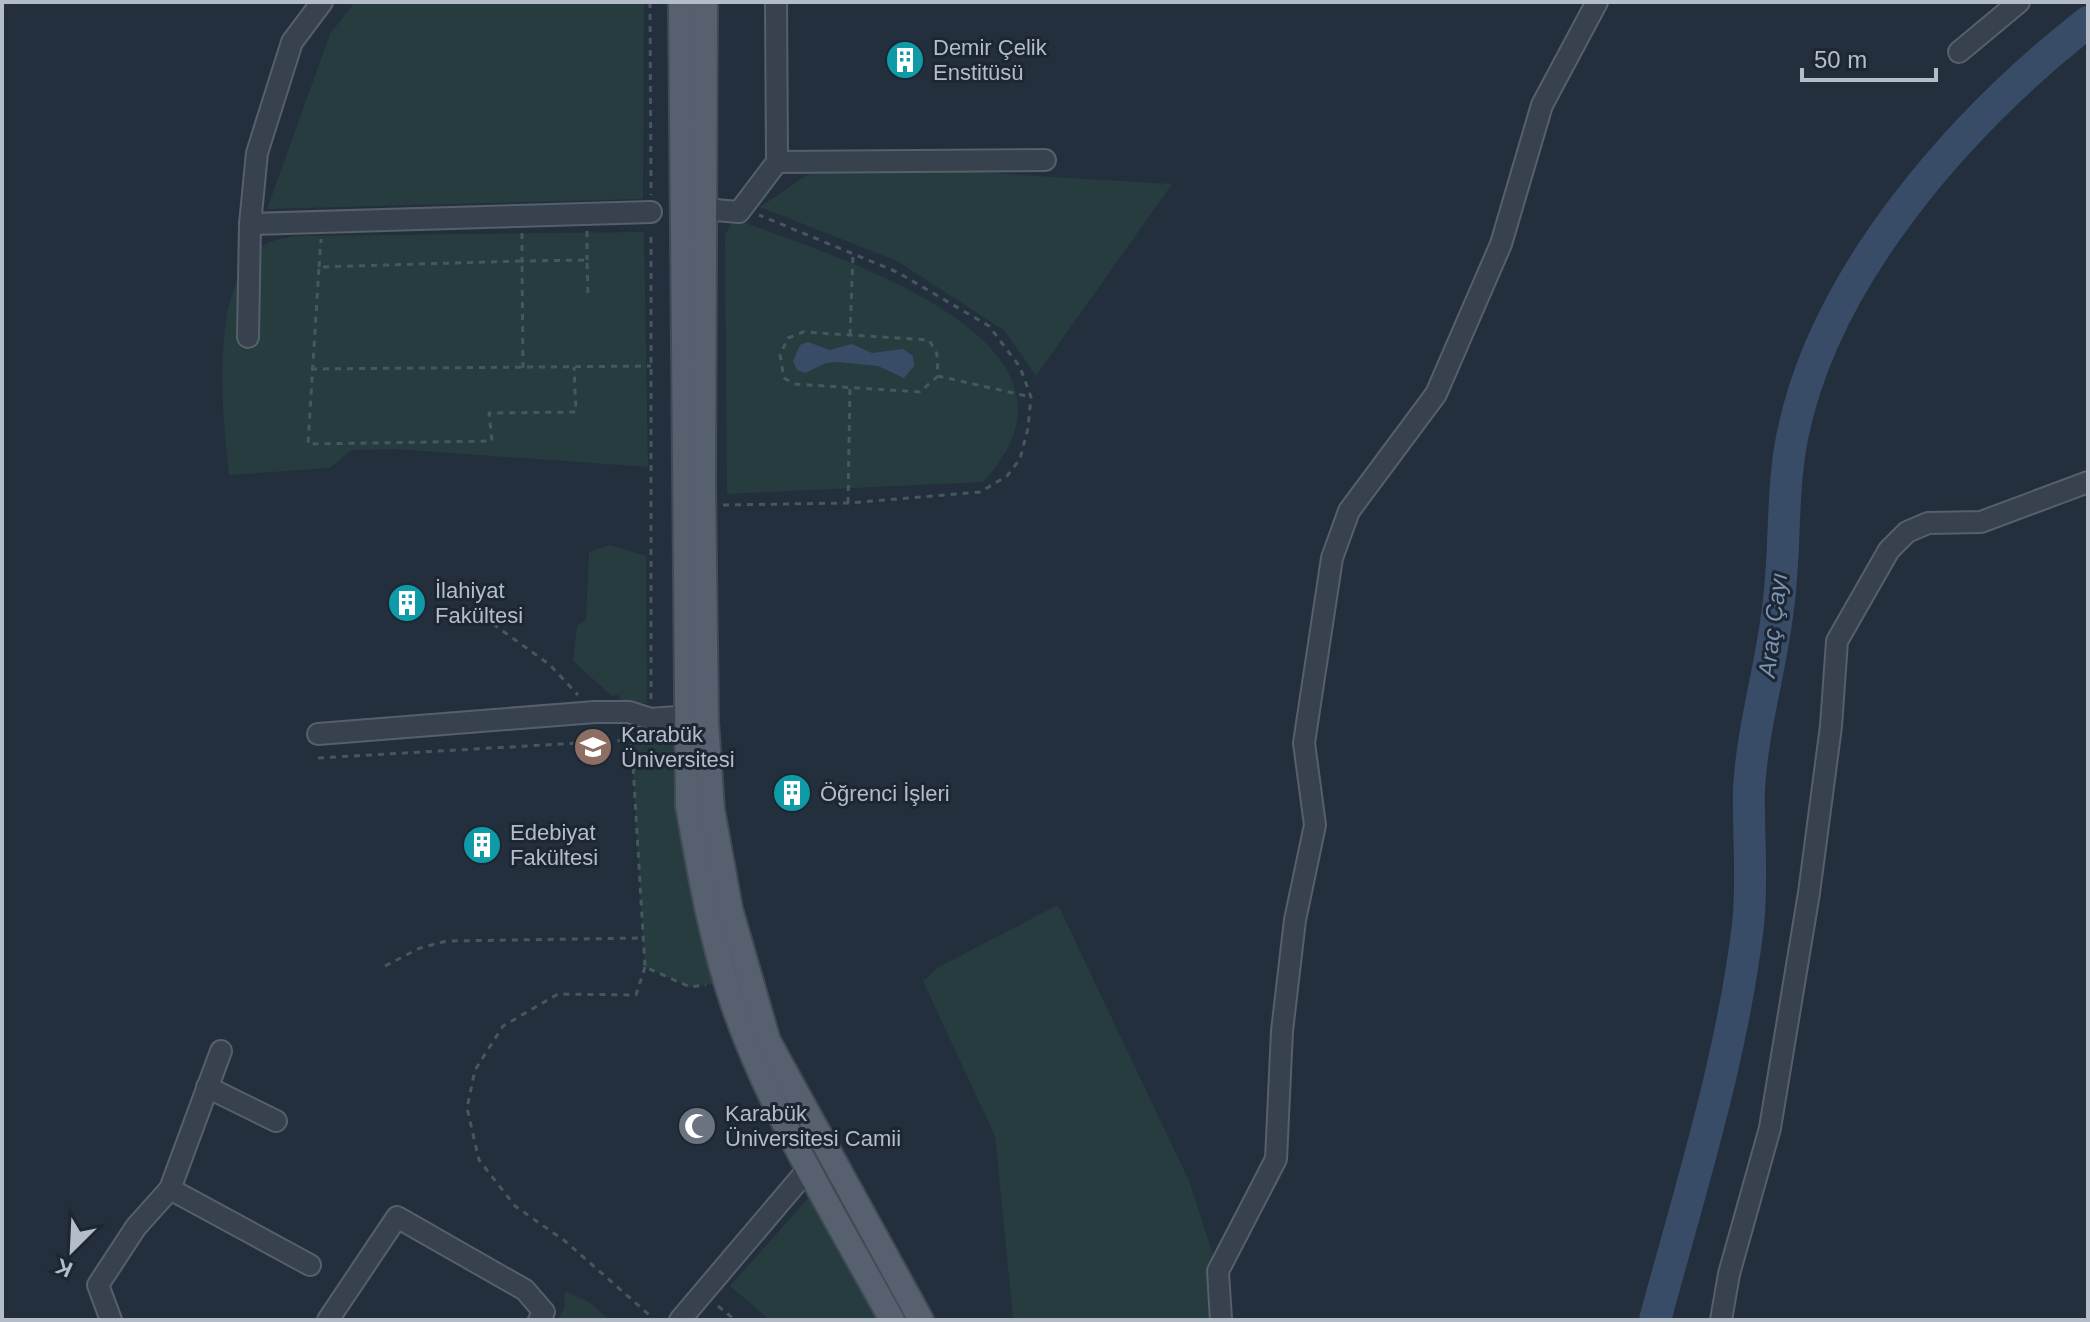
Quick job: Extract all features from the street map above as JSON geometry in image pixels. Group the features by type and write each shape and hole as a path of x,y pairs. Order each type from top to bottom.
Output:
{"main road":[{"path":"681,2 694,208 703,485 696,715 688,805 706,905 736,1012 809,1168 892,1320"},
{"path":"694,208 705,2"},
{"path":"696,715 730,909 768,1041 921,1320"}],"street":[{"path":"248,337 250,224 257,153 292,42 322,2"},
{"path":"694,208 739,212 777,162 776,2"},
{"path":"1221,1320 1218,1271 1276,1159 1282,1031 1292,952 1315,825 1304,743 1332,558 1349,511 1436,394 1501,244 1542,105 1597,2"},
{"path":"1959,52 2019,2"},
{"path":"777,162 1045,160"},
{"path":"250,224 651,212"},
{"path":"1721,1320 1729,1274 1770,1128 1811,878 1831,726 1837,641 1889,550 1907,532 1928,523 1981,522 2088,482"},
{"path":"318,734 595,712 629,712 651,719 696,715"},
{"path":"111,1320 98,1285 136,1227 170,1189 221,1051"},
{"path":"207,1087 276,1121"},
{"path":"680,1320 809,1168"},
{"path":"170,1189 310,1265"},
{"path":"328,1320 397,1217 525,1290 544,1312 539,1320"}],"path":[{"path":"650,2 651,719"},
{"path":"719,500 719,505 848,503 980,492 1007,476 1020,459 1031,397 1020,367 989,326 897,272 744,209"},
{"path":"587,214 588,295"},
{"path":"523,215 523,368"},
{"path":"322,221 308,444 492,441 489,413 576,412 574,367"},
{"path":"850,335 853,254"},
{"path":"319,267 587,260"},
{"path":"803,332 929,340 937,354 938,376 920,392 794,384 784,378 780,355 788,338 803,332"},
{"path":"311,369 651,366"},
{"path":"938,376 1031,397"},
{"path":"848,503 850,387"},
{"path":"493,624 550,665 595,712"},
{"path":"629,712 645,967 636,995 558,994 503,1026 475,1070 467,1108 479,1160 515,1206 565,1241 655,1320"},
{"path":"318,758 631,740"},
{"path":"385,966 420,948 447,941 643,938"},
{"path":"645,967 690,987 713,984"},
{"path":"703,1293 735,1320"}],"green space":[{"path":"355,2 644,2 643,199 267,209 330,34"},
{"path":"814,170 955,171 1172,184 1036,376 1005,331 897,261 760,207"},
{"path":"743,222 895,283 948,313 990,347 1014,387 1014,432 983,482 727,494 725,235 732,223"},
{"path":"644,232 648,467 396,449 351,450 330,468 229,475 222,384 227,314 236,284 250,259 270,242 294,236"},
{"path":"610,545 646,556 647,703 621,704 619,695 612,696 573,661 577,626 586,620 589,552"},
{"path":"674,733 675,810 696,921 713,984 690,987 645,967 631,740"},
{"path":"1058,905 1190,1183 1218,1271 1221,1320 1013,1318 995,1136 923,981 937,968"},
{"path":"811,1195 881,1320 770,1320 730,1286"},
{"path":"565,1291 589,1302 609,1320 558,1320 564,1309"}],"water":[{"path":"808,342 830,350 852,344 872,353 903,349 913,356 914,366 904,378 878,366 837,362 826,363 805,373 797,370 793,361 800,345"}],"waterway":[{"name":"Araç Çayı","path":"1655,1320 1709,1124 1741,975 1749,908 1751,767 1778,608 1792,438 1809,377 1834,318 1866,261 1905,206 1947,154 1993,106 2088,22"}],"place":[{"name":"Demir Çelik Enstitüsü","path":"905,60"},
{"name":"İlahiyat Fakültesi","path":"407,603"},
{"name":"Karabük Üniversitesi","path":"593,747"},
{"name":"Öğrenci İşleri","path":"792,793"},
{"name":"Edebiyat Fakültesi","path":"482,845"},
{"name":"Karabük Üniversitesi Camii","path":"697,1126"}]}
